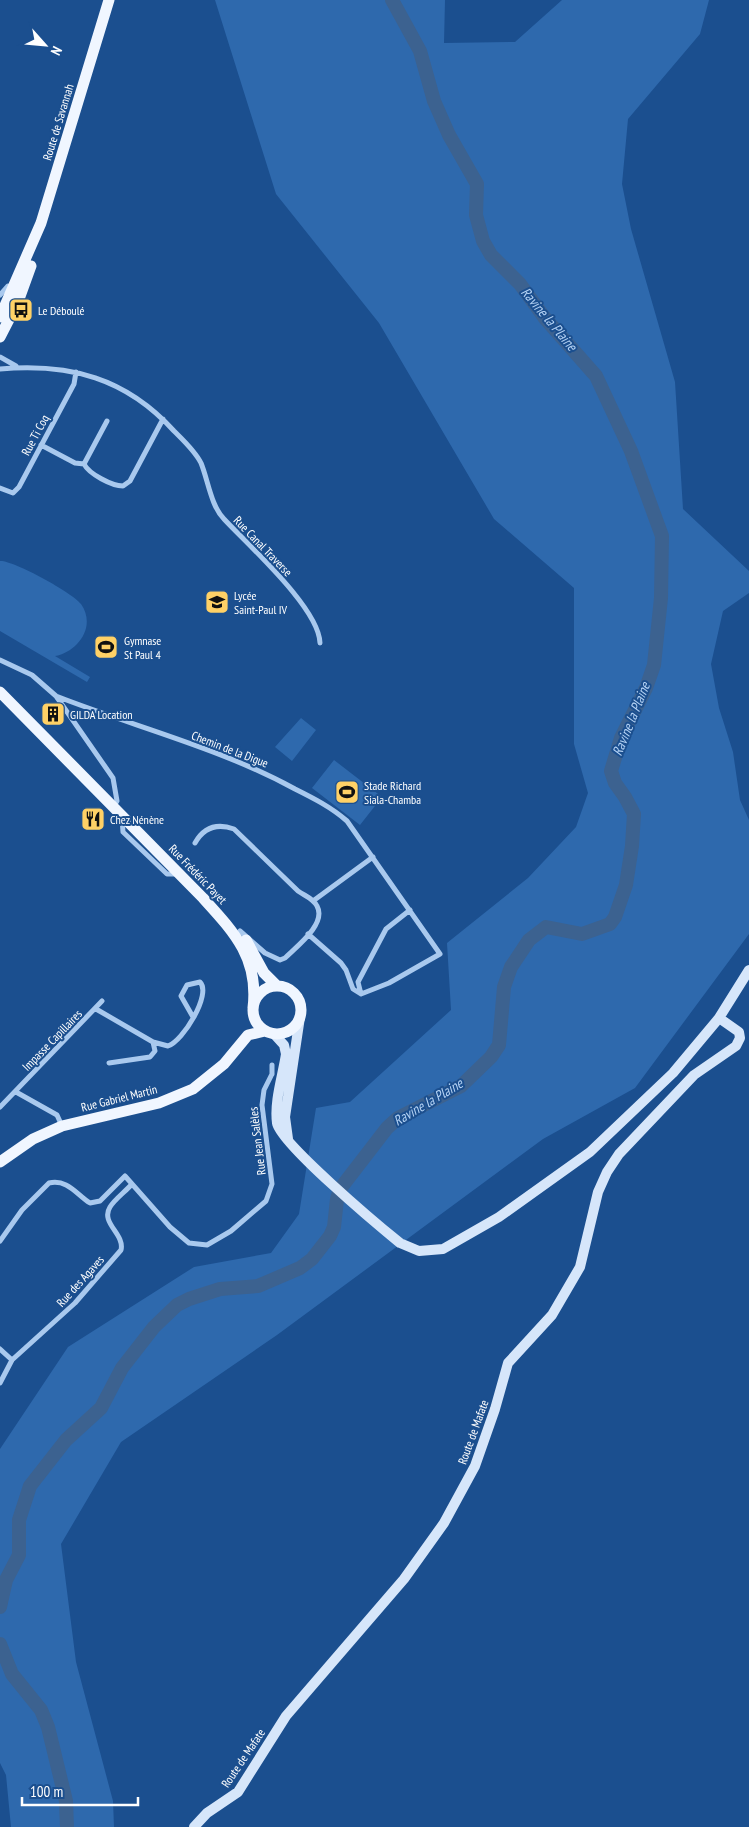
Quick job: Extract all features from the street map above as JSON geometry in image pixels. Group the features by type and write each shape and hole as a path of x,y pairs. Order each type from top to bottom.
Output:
{"main road":[{"name":"Route de Savannah","path":"41,223 109,0"},
{"path":"0,317 41,223"},
{"path":"0,336 18,302 35,256 41,223"},
{"name":"Rue Frédéric Payet","path":"0,685 115,804 122,818 222,919 241,945 255,981 253,1010"},
{"name":"Rue Frédéric Payet","path":"0,692 217,904 240,931 264,973 277,986"},
{"path":"289,1143 285,1117 300,1016 298,999 293,992 277,986 261,992 253,1010 258,1025 269,1032 286,1049 277,1123 280,1133 289,1143 392,1236 411,1249 419,1251 443,1248 498,1217 554,1180 590,1152 673,1073 719,1018 749,970"},
{"name":"Rue Gabriel Martin","path":"0,1162 33,1139 62,1126 178,1097 209,1079 224,1064 235,1048 253,1010"},
{"path":"269,1032 282,1034 290,1030 300,1016"},
{"name":"Route de Mafate","path":"194,1827 207,1813 238,1792 286,1716 404,1579 444,1524 475,1466 495,1409 508,1363 552,1315 580,1268 598,1192 607,1172 619,1154 683,1085 736,1046 742,1033 719,1018"},
{"name":"Rue Gabriel Martin","path":"235,1048 248,1035 269,1032"}],"street":[{"path":"0,295 8,286 14,288"},
{"name":"Rue Canal Traverse","path":"0,357 19,367"},
{"name":"Rue Canal Traverse","path":"0,368 51,367 76,372 117,386 140,399 163,419 200,463 221,516 300,599 320,635 320,643"},
{"name":"Rue Ti Coq","path":"0,488 13,493 18,490 74,384 76,372"},
{"path":"84,464 87,470 116,485 127,484 163,419"},
{"path":"84,464 107,421"},
{"path":"41,445 75,463 84,464"},
{"name":"Chemin de la Digue","path":"0,660 32,675 56,696 113,778 115,804"},
{"name":"Chemin de la Digue","path":"56,696 236,761 271,776 334,809 347,820 440,954 389,983 361,994"},
{"path":"195,843 200,834 211,828 223,826 234,830 298,891 317,906 319,919 308,934 285,958 280,960 265,953 240,931"},
{"path":"313,901 373,857"},
{"path":"350,985 358,982 386,929 410,910"},
{"path":"308,934 341,963 346,970 350,985 361,994"},
{"path":"96,1009 153,1042 163,1045 173,1044 187,1032 202,998 204,990 200,982 187,985 181,996 192,1017"},
{"path":"358,982 361,994"},
{"name":"Impasse Capillaires","path":"0,1107 102,1001"},
{"path":"109,1063 150,1057 155,1051 153,1042"},
{"path":"272,1065 272,1074 284,1071 295,1059"},
{"name":"Rue Jean Salèles","path":"0,1241 22,1210 49,1183 55,1182 68,1185 90,1203 100,1201 125,1176 170,1227 188,1243 207,1245 231,1231 266,1201 272,1184 262,1106 264,1090 272,1074"},
{"path":"16,1092 57,1115 62,1126"},
{"name":"Rue des Agaves","path":"0,1383 12,1360 75,1303 121,1250 121,1239 106,1214 110,1206 132,1184"},
{"path":"0,1349 12,1360"}],"shaded area":[{"path":"215,0 445,0 444,43 515,42 562,0 709,0 700,34 628,119 622,184 631,229 675,382 683,509 749,571 749,593 723,611 711,664 719,708 733,752 740,800 749,820 749,934 635,1088 543,1139 277,1335 121,1442 61,1544 76,1662 113,1801 114,1827 11,1827 6,1775 0,1763 0,1449 68,1347 194,1267 271,1253 299,1214 316,1108 350,1102 451,1010 447,943 528,878 576,827 588,793 574,744 574,588 494,519 379,323 276,194"},
{"path":"0,561 17,566 42,578 67,592 81,604 87,621 86,630 77,644 63,654 55,656 90,677 87,682 0,631"},
{"path":"301,718 316,730 292,761 275,747"},
{"name":"Stade Richard Siala-Chamba","path":"334,760 382,797 360,825 312,788"}],"waterway":[{"name":"Ravine la Plaine","path":"0,1607 6,1580 19,1555 19,1520 30,1486 66,1440 101,1408 122,1368 154,1327 177,1305 189,1299 220,1289 258,1286 300,1268 312,1259 330,1236 334,1227 340,1189 387,1128 398,1118 461,1086 491,1057 499,1045 504,987 511,967 529,940 546,927 582,934 610,924 615,917 626,885 632,846 634,814 615,783 611,771 621,738 646,688 654,665 661,598 662,536 631,451 596,376 544,317 520,284 491,255 483,241 476,215 477,184 449,135 434,101 420,51 392,0"},
{"name":"Ravine la Plaine","path":"0,1644 12,1674 41,1710 48,1727 66,1801 67,1827"}],"place":[{"name":"Le Déboulé","path":"21,310"},
{"name":"Lycée Saint-Paul IV","path":"217,602"},
{"name":"Gymnase St Paul 4","path":"106,647"},
{"name":"GILDA Location","path":"53,714"},
{"name":"Stade Richard Siala-Chamba","path":"347,792"},
{"name":"Chez Nénène","path":"93,819"}]}
